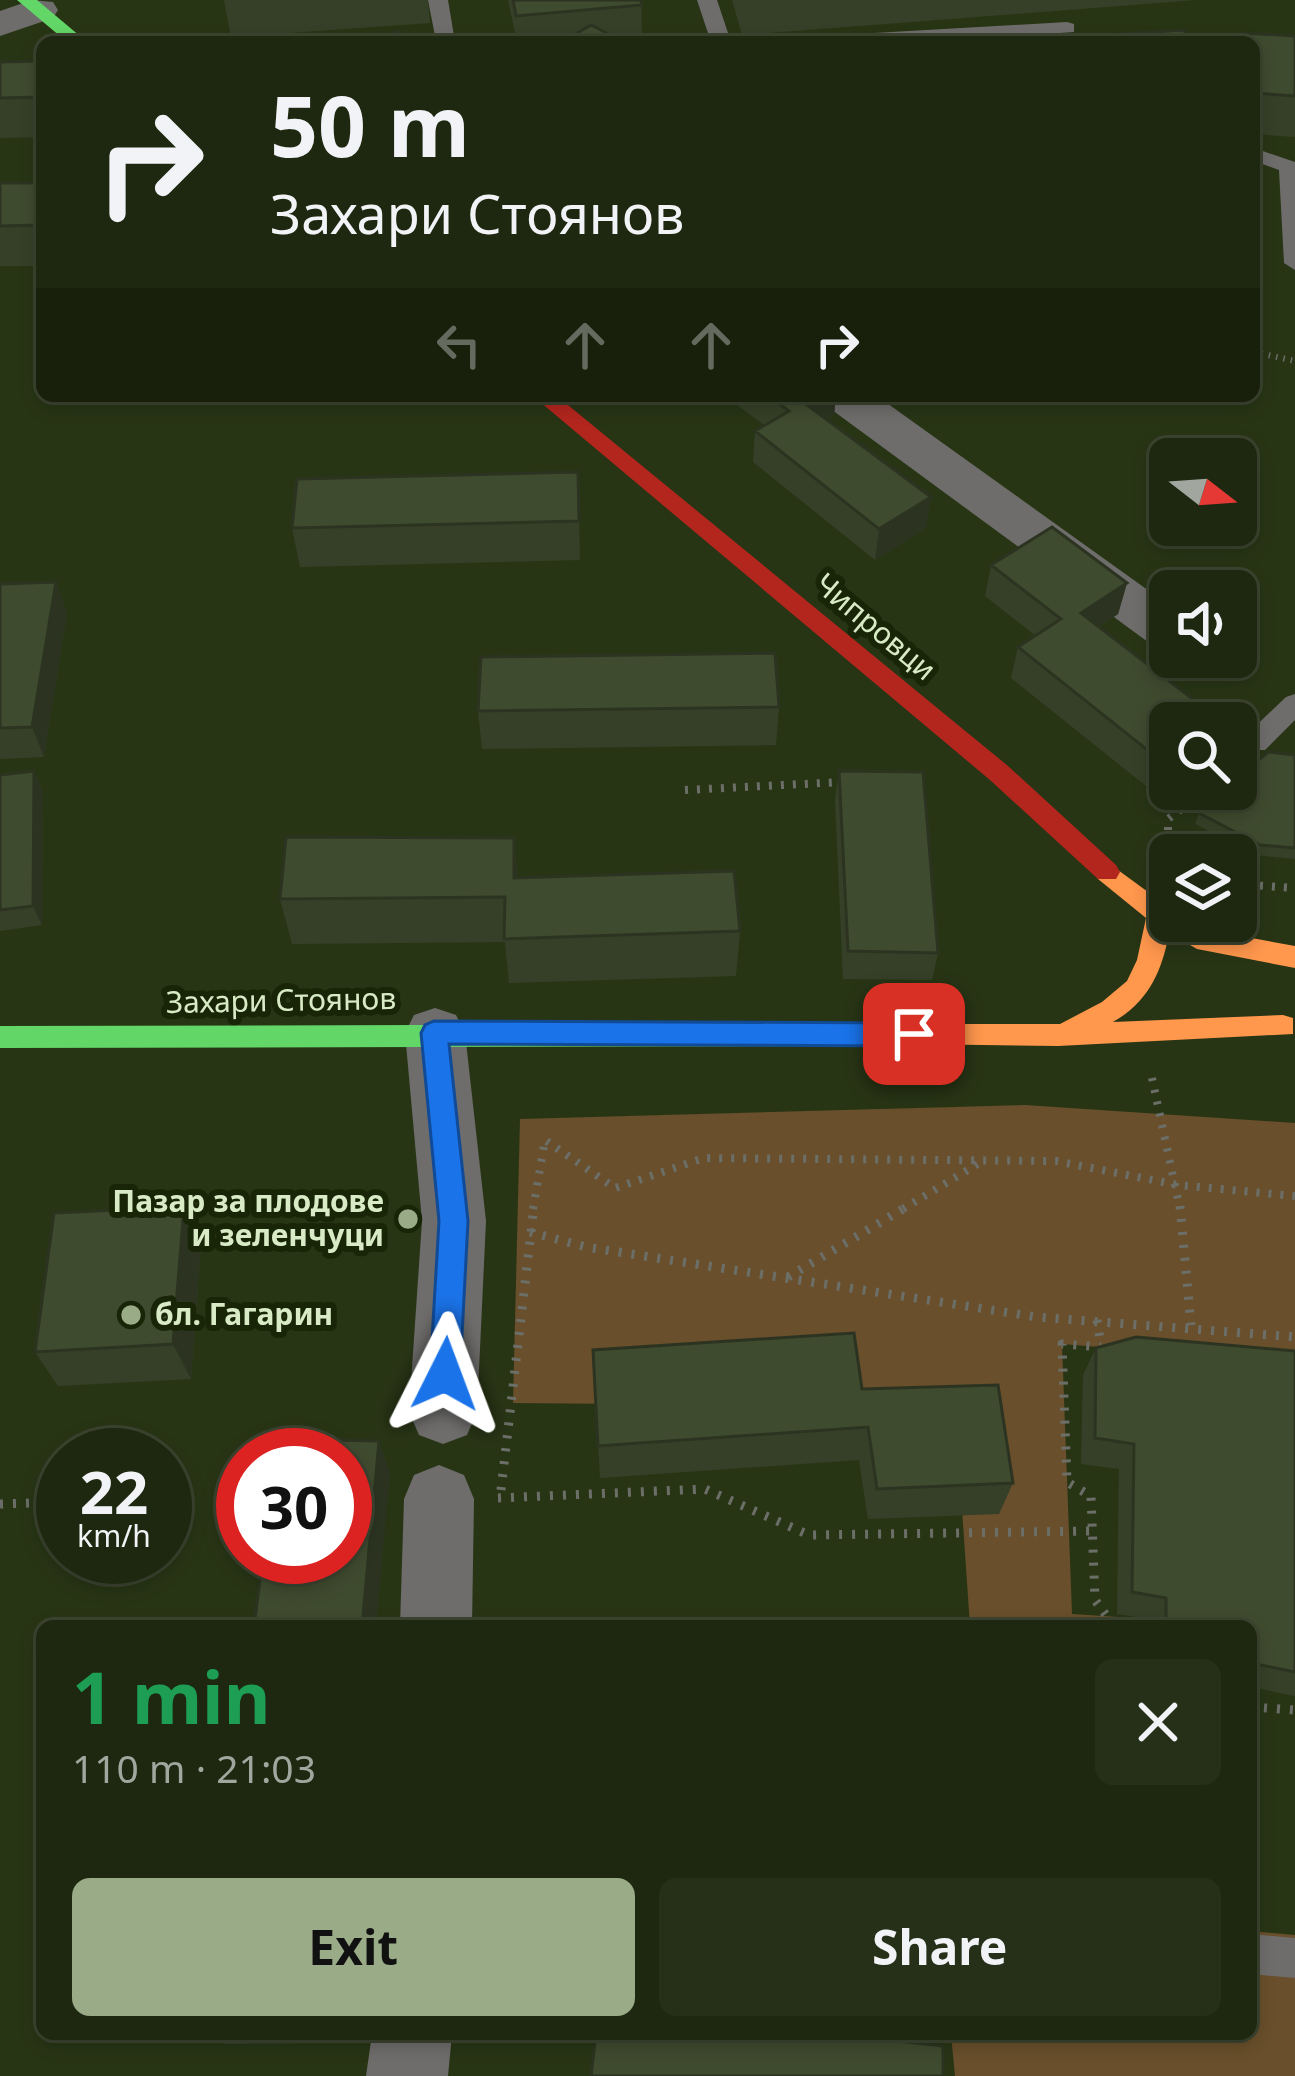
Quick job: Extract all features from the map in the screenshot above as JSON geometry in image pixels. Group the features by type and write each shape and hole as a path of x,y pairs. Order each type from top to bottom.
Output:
{"main road":[{"path":"33,5 71,36"},
{"name":"Чипровци","path":"551,402 981,758 1149,907"},
{"path":"1058,1035 1130,1005 1149,969 1154,942"},
{"path":"1181,942 1206,971"},
{"path":"1218,942 1295,957"},
{"path":"1233,994 1289,1027"},
{"name":"Захари Стоянов","path":"0,1037 1058,1035 1289,1027"}],"street":[{"path":"0,24 33,5"},
{"path":"853,402 1149,617"},
{"path":"434,1033 454,1221 443,1412"},
{"path":"438,1620 469,1498"},
{"path":"407,2076 411,2040"}],"lane":[{"path":"438,0 445,36"},
{"path":"707,0 719,36"},
{"path":"927,36 1066,28"},
{"path":"1260,156 1289,167 1295,263"},
{"path":"1257,741 1295,704"},
{"path":"1257,1955 1295,1958"}],"path":[{"path":"1260,353 1295,361"},
{"path":"685,790 865,781"},
{"path":"1168,834 1168,819 1180,810"},
{"path":"1257,885 1295,888"},
{"path":"1141,1032 1178,1185 1191,1325"},
{"path":"1092,1532 809,1535 705,1489 469,1498 530,1232 545,1140 615,1188 704,1158 1056,1161 1178,1185 1295,1196"},
{"path":"787,1278 983,1161"},
{"path":"530,1232 586,1246 1037,1316 1295,1337"},
{"path":"1097,1320 1101,1347 1062,1344 1067,1482 1090,1496 1095,1600 1110,1620"},
{"path":"0,1504 36,1503"},
{"path":"1257,1707 1295,1710"}],"shaded area":[{"path":"1025,1105 1295,1123 1295,1363 1062,1344 1072,1614 1149,1620 970,1620 955,1407 513,1403 520,1119"},
{"path":"1257,1932 1295,1935 1295,2076 955,2076 952,2040 1257,2040"}],"building":[{"path":"513,0 641,0 642,5 516,16"},
{"path":"591,25 612,36 572,36"},
{"path":"1184,30 1187,36 1103,36"},
{"path":"1244,33 1295,36 1295,96 1260,93 1260,36"},
{"path":"36,61 36,97 0,98 0,62"},
{"path":"0,183 36,183 36,225 0,226"},
{"path":"777,402 803,402 931,497 879,529 755,431 789,411"},
{"path":"578,472 579,521 292,528 297,479"},
{"path":"1052,527 1127,583 1081,613 1149,665 1149,678 1166,678 1197,702 1149,702 1149,751 1018,647 1061,619 991,565"},
{"path":"56,582 32,727 0,728 0,584"},
{"path":"775,653 779,707 478,711 481,657"},
{"path":"1268,752 1295,755 1295,848 1260,845 1257,834 1239,834 1199,813 1257,810 1257,762"},
{"path":"34,771 33,906 0,910 0,775"},
{"path":"839,771 923,772 938,953 848,951"},
{"path":"286,837 514,838 514,878 734,871 740,931 504,939 505,897 280,899"},
{"path":"184,1207 173,1344 35,1352 54,1213"},
{"path":"854,1333 862,1389 998,1385 1013,1483 877,1489 868,1427 598,1446 593,1350"},
{"path":"1136,1337 1295,1351 1295,1672 1257,1664 1257,1620 1166,1620 1166,1598 1132,1592 1134,1444 1095,1438 1096,1348"},
{"path":"372,1441 379,1441 372,1517"},
{"path":"259,1584 366,1584 363,1620 255,1620"},
{"path":"595,2040 889,2040 943,2046 943,2076 591,2076"}],"traffic: fast":[{"path":"26,0 71,36"},
{"path":"0,1037 848,1035"}],"traffic: slow":[{"path":"1107,872 1136,899 1197,938 1295,957"},
{"path":"1071,1029 1111,1010 1136,989 1154,942"},
{"path":"848,1035 1058,1035 1283,1026"}],"traffic: jam":[{"path":"551,402 999,773 1107,872"}],"place":[{"name":"Пазар за плодове и зеленчуци","path":"408,1219"},
{"name":"бл. Гагарин","path":"131,1315"}],"route":[{"path":"445,1374 454,1221 434,1033 914,1034"}]}
